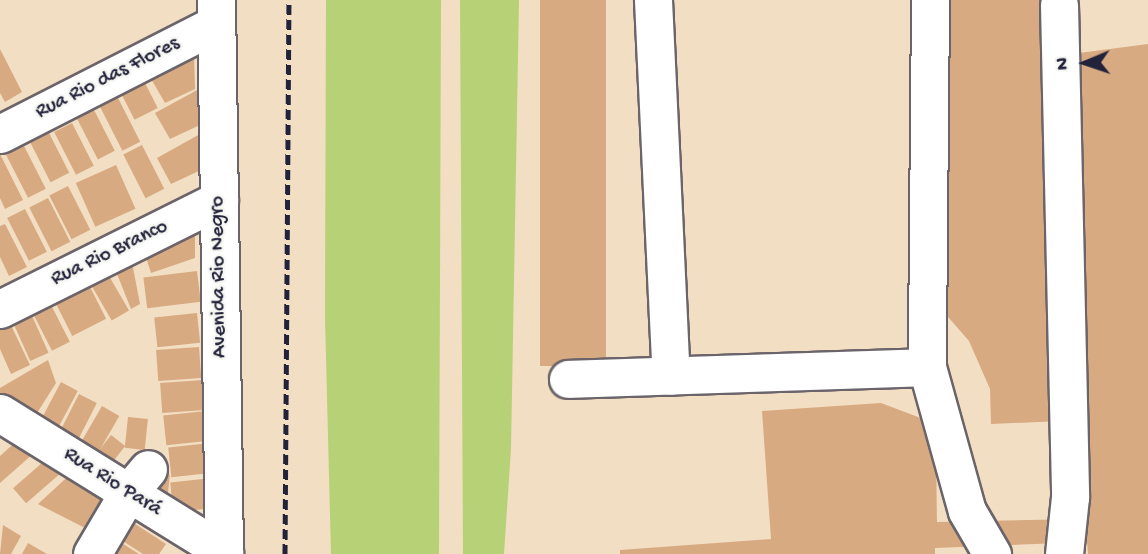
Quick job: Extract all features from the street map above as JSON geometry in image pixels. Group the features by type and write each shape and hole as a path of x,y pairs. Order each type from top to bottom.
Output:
{"street":[{"path":"653,0 671,376"},
{"path":"930,0 927,367 967,511 992,554"},
{"path":"1059,5 1070,497 1064,554"},
{"name":"Rua Rio das Flores","path":"0,134 216,12"},
{"name":"Avenida Rio Negro","path":"216,12 224,553"},
{"name":"Rua Rio Branco","path":"0,309 219,200"},
{"path":"568,379 927,367"},
{"name":"Rua Rio Pará","path":"0,413 138,481 224,553"},
{"path":"92,554 138,481"}],"green space":[{"path":"326,0 441,0 439,554 331,554 325,318"},
{"path":"460,0 519,0 511,449 504,554 463,554"}],"building":[{"path":"540,0 606,0 606,366 540,366"},
{"path":"924,0 1049,0 1062,421 991,424 990,389 969,341 929,295"},
{"path":"1066,0 1077,0 1079,53 1148,44 1148,554 1088,554 1087,542 935,548 935,554 620,554 620,550 771,539 762,411 881,403 926,420 936,457 937,522 1080,519"},
{"path":"0,49 22,92 5,102 0,93"},
{"path":"194,53 195,89 165,103 150,77"},
{"path":"145,83 158,108 135,120 122,95"},
{"path":"199,89 200,125 170,139 155,113"},
{"path":"118,98 140,142 122,151 100,107"},
{"path":"93,108 115,151 98,159 76,117"},
{"path":"72,123 94,166 76,175 54,132"},
{"path":"47,129 69,173 51,182 28,139"},
{"path":"200,134 201,170 171,184 157,158"},
{"path":"142,145 164,189 146,198 123,155"},
{"path":"24,146 46,189 28,198 6,155"},
{"path":"0,154 23,200 5,209 0,198"},
{"path":"116,165 136,209 95,227 76,183"},
{"path":"68,186 90,230 72,239 49,196"},
{"path":"48,198 70,242 52,251 29,208"},
{"path":"25,209 47,252 29,261 7,218"},
{"path":"195,223 195,258 151,273 144,251"},
{"path":"5,224 27,267 9,276 0,257 0,226"},
{"path":"131,257 140,304 131,309 113,264"},
{"path":"105,269 129,311 112,321 88,279"},
{"path":"197,271 201,302 147,308 143,278"},
{"path":"88,283 106,319 72,336 54,300"},
{"path":"48,299 70,342 52,351 30,308"},
{"path":"29,309 49,353 30,361 11,317"},
{"path":"197,313 200,343 157,347 154,317"},
{"path":"9,321 30,365 11,374 0,349 0,325"},
{"path":"199,347 201,378 158,381 156,350"},
{"path":"48,360 56,383 32,421 0,395 0,388"},
{"path":"203,380 205,410 162,413 160,383"},
{"path":"61,382 78,391 54,435 38,426"},
{"path":"79,394 97,403 75,447 57,438"},
{"path":"102,406 119,416 95,458 78,448"},
{"path":"206,411 209,441 166,445 163,415"},
{"path":"128,417 148,419 145,450 125,448"},
{"path":"111,435 125,446 109,467 94,456"},
{"path":"20,438 34,453 0,483 0,456"},
{"path":"210,443 213,473 171,477 168,447"},
{"path":"50,456 63,471 26,503 13,488"},
{"path":"75,470 102,499 87,529 38,504"},
{"path":"150,473 170,475 167,503 147,501"},
{"path":"212,478 215,508 173,512 170,482"},
{"path":"129,520 166,544 159,554 143,554 118,538"},
{"path":"3,525 21,536 11,554 0,554"},
{"path":"117,540 139,554 108,554"},
{"path":"28,543 47,554 22,554"}],"railway":[{"path":"285,554 289,0"}]}
